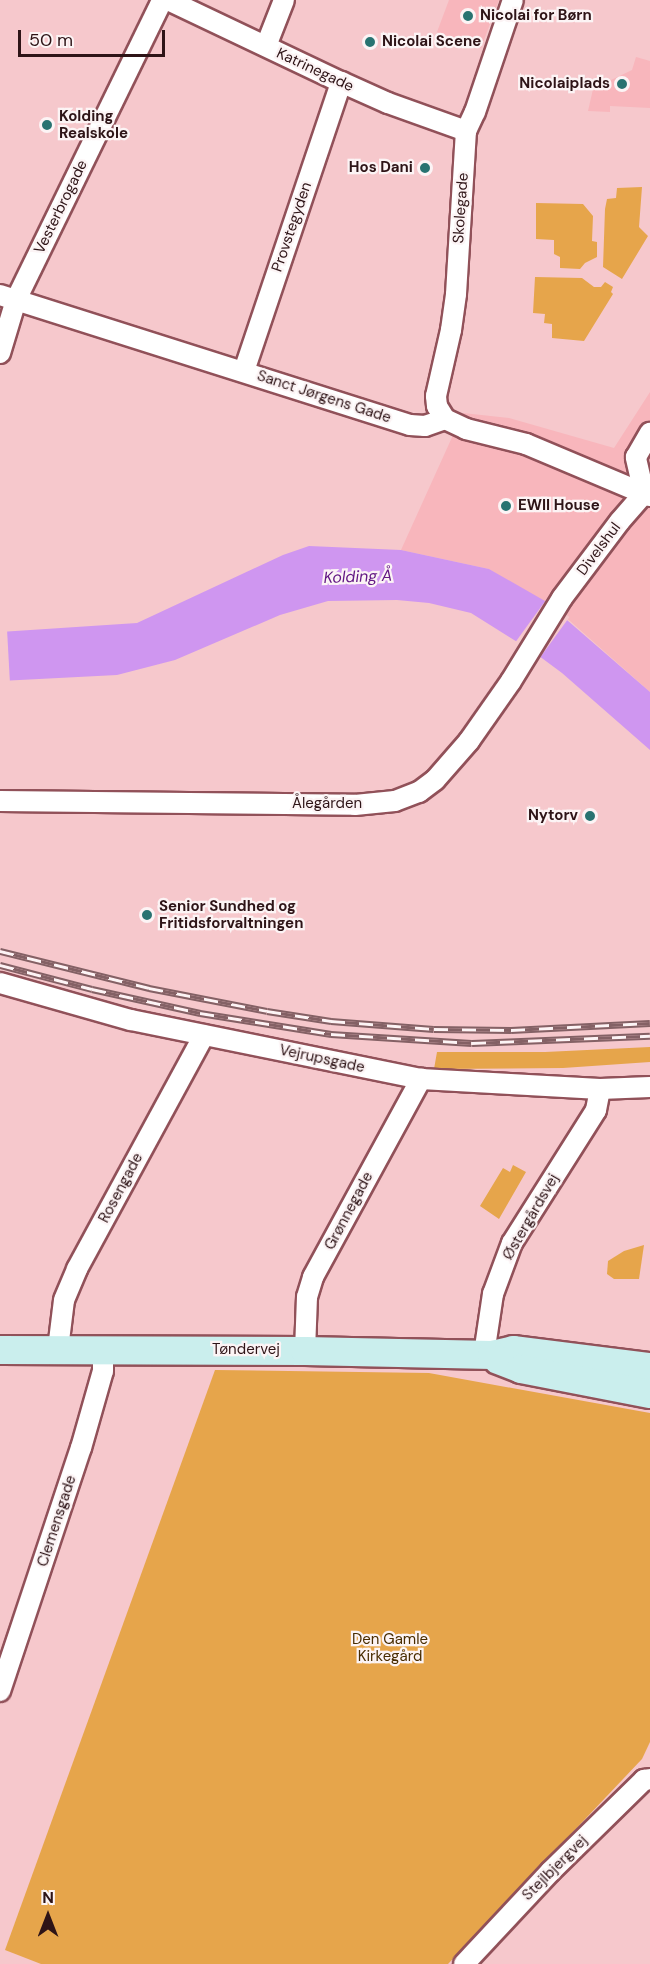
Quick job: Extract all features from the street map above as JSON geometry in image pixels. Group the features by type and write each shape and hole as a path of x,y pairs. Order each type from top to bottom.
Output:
{"main road":[{"name":"Tøndervej","path":"0,1350 488,1354 513,1350 650,1367"},
{"name":"Tøndervej","path":"488,1354 521,1369 650,1394"}],"street":[{"name":"Vesterbrogade","path":"0,352 8,297 162,0"},
{"name":"Katrinegade","path":"168,0 388,103 466,130"},
{"path":"266,46 284,0"},
{"name":"Skolegade","path":"445,419 437,406 436,396 451,330 456,294 466,130 476,112 513,0"},
{"name":"Provstegyden","path":"244,371 341,82"},
{"name":"Sanct Jørgens Gade","path":"8,297 410,425 425,426 445,419"},
{"path":"445,419 466,429 526,444 648,493"},
{"path":"648,493 636,458 650,433"},
{"name":"Divelshul","path":"556,606 620,521 648,493"},
{"name":"Ålegården","path":"0,801 355,805 395,801 420,792 450,765 511,681 556,606"},
{"name":"Vejrupsgade","path":"0,983 131,1020 421,1079 600,1089 650,1087"},
{"name":"Rosengade","path":"58,1349 64,1300 77,1269 204,1035"},
{"name":"Grønnegade","path":"305,1351 307,1297 313,1277 421,1079"},
{"name":"Østergårdsvej","path":"488,1354 493,1294 512,1243 596,1110 600,1089"},
{"name":"Clemensgade","path":"0,1691 81,1448 103,1371 103,1350"},
{"name":"Stejlbjergvej","path":"464,1964 550,1872 644,1780 650,1779"}],"shaded area":[{"name":"Nicolai for Børn","path":"449,0 499,0 481,48 437,32"},
{"name":"Nicolaiplads","path":"636,57 650,61 650,108 610,106 610,112 588,111 596,76 609,81 632,70"},
{"path":"650,392 650,692 570,621 489,569 401,550 463,413 509,418 614,448"}],"green space":[{"path":"642,187 639,227 648,236 622,279 603,267 607,199 616,198 617,188"},
{"path":"536,203 583,204 593,216 592,241 597,242 597,257 585,263 580,269 560,268 560,257 554,254 554,240 536,239"},
{"path":"535,277 582,278 594,287 601,287 605,282 613,287 611,292 613,294 584,341 552,338 552,324 544,323 545,314 533,313"},
{"path":"650,1047 650,1062 563,1068 434,1069 437,1052 545,1052"},
{"path":"513,1165 526,1172 499,1219 480,1206 503,1168 510,1172"},
{"path":"644,1245 639,1279 614,1279 607,1274 608,1261 624,1251"},
{"name":"Den Gamle Kirkegård","path":"215,1370 429,1373 650,1413 650,1742 642,1759 448,1964 41,1964 5,1950"}],"water":[{"name":"Kolding Å","path":"309,546 401,550 489,569 545,601 650,692 650,750 562,673 535,653 471,613 429,603 397,600 328,601 280,615 175,660 117,675 0,681 0,632 137,623 283,555"}],"pier":[{"path":"546,600 569,617 538,661 514,644"},
{"path":"0,629 7,629 10,684 0,684"}],"railway":[{"path":"0,951 149,988 331,1021 434,1029 511,1030 650,1023"},
{"path":"0,965 92,989 200,1013 331,1034 472,1043 650,1036"}],"place":[{"name":"Nicolai for Børn","path":"468,16"},
{"name":"Nicolai Scene","path":"370,42"},
{"name":"Nicolaiplads","path":"622,84"},
{"name":"Kolding Realskole","path":"47,125"},
{"name":"Hos Dani","path":"425,168"},
{"name":"EWII House","path":"506,506"},
{"name":"Nytorv","path":"590,816"},
{"name":"Senior Sundhed og Fritidsforvaltningen","path":"147,915"}]}
